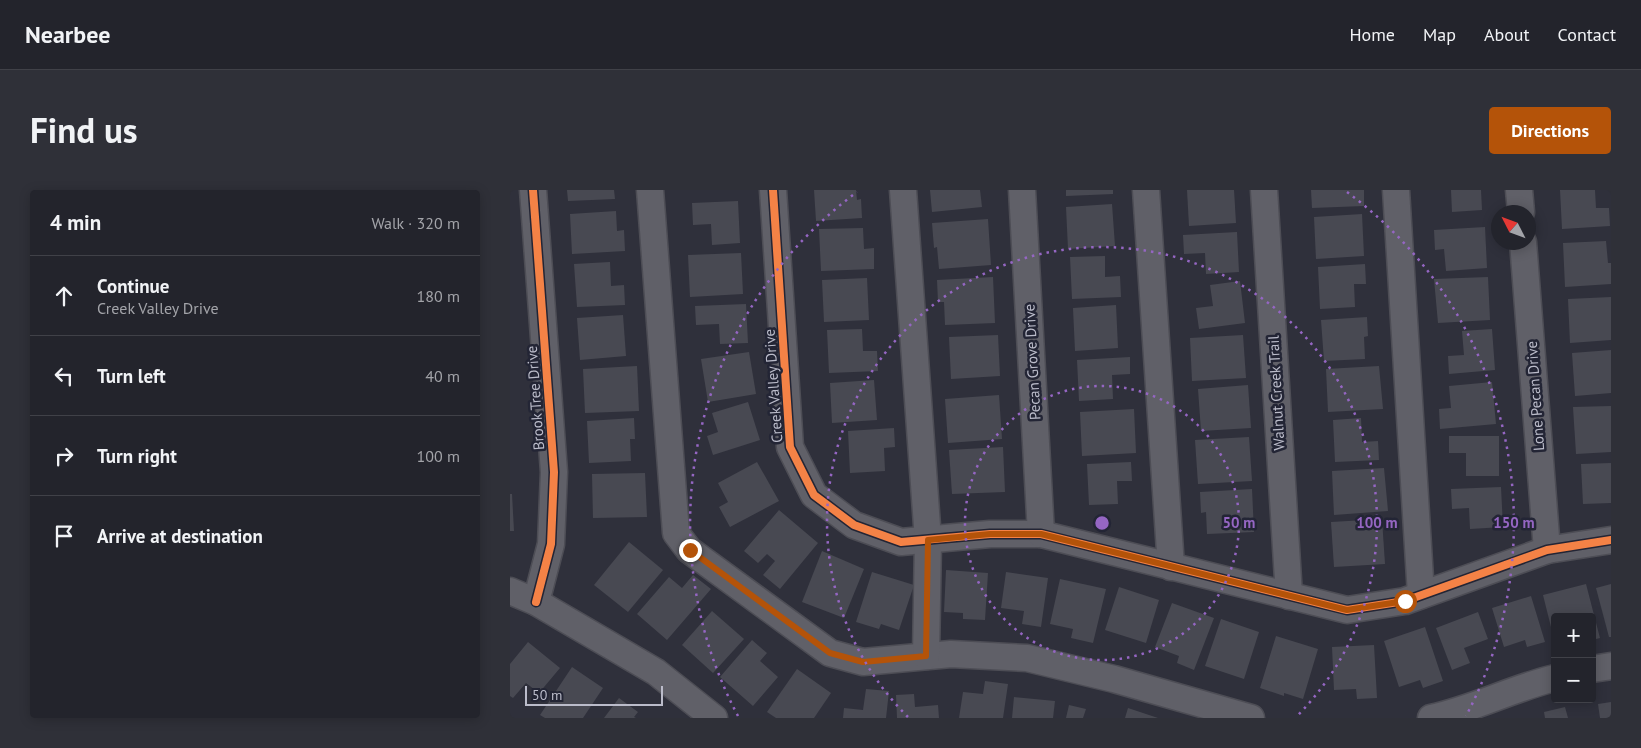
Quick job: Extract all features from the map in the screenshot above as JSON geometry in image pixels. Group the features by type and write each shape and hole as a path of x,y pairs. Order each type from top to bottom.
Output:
{"street":[{"name":"Brook Tree Drive","path":"533,190 554,472 551,544 536,602"},
{"path":"650,190 676,533 690,550 830,653 863,662 951,654 1027,658 1114,679 1251,718"},
{"name":"Creek Valley Drive","path":"773,190 790,447 814,495 854,525 901,542 990,534 1041,534 1347,610 1405,601 1547,550 1611,540"},
{"path":"902,190 928,540 926,656"},
{"name":"Pecan Grove Drive","path":"1022,190 1041,534"},
{"path":"1146,190 1171,566"},
{"name":"Walnut Creek Trail","path":"1264,190 1289,596"},
{"path":"1396,190 1421,595"},
{"path":"1519,190 1520,205"},
{"name":"Lone Pecan Drive","path":"1524,250 1547,550"},
{"path":"510,591 536,602 656,672 714,718"},
{"path":"1596,669 1611,666"},
{"path":"1431,718 1455,713 1551,679"}],"building":[{"path":"567,190 614,190 615,199 568,201"},
{"path":"814,190 856,190 857,200 861,199 862,218 816,221"},
{"path":"930,190 980,190 982,207 932,212"},
{"path":"1066,190 1113,190 1113,194 1066,196"},
{"path":"1187,190 1234,190 1236,223 1189,226"},
{"path":"1311,190 1364,190 1364,206 1312,208"},
{"path":"1451,190 1481,190 1482,210 1452,212"},
{"path":"1560,190 1595,190 1596,208 1609,208 1610,226 1562,229"},
{"path":"738,201 740,243 712,245 711,224 693,225 692,203"},
{"path":"1112,204 1115,246 1068,249 1066,207"},
{"path":"616,211 617,231 624,230 625,251 572,254 570,214"},
{"path":"1362,214 1364,256 1316,259 1314,217"},
{"path":"988,219 991,265 939,269 937,247 934,248 932,223"},
{"path":"1485,227 1487,268 1446,271 1444,249 1435,250 1434,230"},
{"path":"863,228 864,249 874,248 874,269 821,271 819,229"},
{"path":"1237,232 1239,272 1206,274 1205,253 1184,254 1183,235"},
{"path":"1606,241 1608,263 1611,263 1611,284 1565,287 1563,243"},
{"path":"741,253 743,294 690,297 688,255"},
{"path":"1105,256 1105,277 1120,276 1121,297 1072,299 1070,257"},
{"path":"610,262 611,286 624,285 625,305 577,307 574,264"},
{"path":"1365,264 1366,284 1354,284 1355,307 1320,309 1318,267"},
{"path":"993,277 995,323 945,325 944,302 938,302 937,280"},
{"path":"1488,277 1490,320 1438,323 1434,279"},
{"path":"867,278 869,320 824,322 822,280"},
{"path":"1240,281 1245,323 1199,329 1196,308 1213,306 1210,285"},
{"path":"1611,297 1611,340 1570,343 1568,299"},
{"path":"746,304 748,343 720,344 719,324 696,325 695,306"},
{"path":"1116,305 1118,348 1075,351 1073,308"},
{"path":"623,315 626,356 580,360 577,318"},
{"path":"1367,317 1368,336 1364,337 1365,359 1324,361 1321,320"},
{"path":"862,329 863,351 877,351 878,371 829,373 827,330"},
{"path":"1492,329 1495,370 1449,374 1448,356 1464,355 1462,331"},
{"path":"998,335 1000,376 951,379 949,337"},
{"path":"1243,335 1246,378 1192,381 1190,338"},
{"path":"1611,350 1611,393 1575,396 1572,353"},
{"path":"749,352 756,394 708,402 701,359"},
{"path":"1130,357 1130,374 1112,375 1113,399 1079,401 1077,360"},
{"path":"637,366 639,411 585,413 583,369"},
{"path":"1379,366 1383,409 1328,412 1326,369"},
{"path":"874,380 877,420 832,423 830,383"},
{"path":"1492,382 1496,424 1440,429 1439,409 1451,408 1449,386"},
{"path":"1248,385 1251,428 1201,431 1198,389"},
{"path":"999,395 1002,439 948,443 945,399"},
{"path":"748,402 760,440 713,455 707,436 718,432 712,413"},
{"path":"1611,406 1611,452 1576,454 1573,407"},
{"path":"1134,409 1136,453 1082,456 1080,412"},
{"path":"634,418 635,439 630,439 631,461 589,463 587,421"},
{"path":"1361,418 1362,442 1378,441 1379,460 1335,462 1333,420"},
{"path":"894,428 895,447 884,448 885,471 850,473 848,431"},
{"path":"1449,436 1499,436 1499,476 1466,476 1466,453 1449,453"},
{"path":"1249,437 1252,481 1198,484 1195,440"},
{"path":"1003,447 1005,492 952,494 949,450"},
{"path":"757,462 779,501 730,527 719,507 728,502 718,483"},
{"path":"1131,462 1132,481 1117,481 1118,504 1089,505 1087,464"},
{"path":"1611,463 1611,503 1583,504 1581,464"},
{"path":"1384,468 1388,511 1334,515 1332,471"},
{"path":"645,473 647,517 593,518 592,474"},
{"path":"1501,487 1503,527 1470,529 1469,508 1452,509 1451,489"},
{"path":"1252,489 1254,532 1207,534 1206,512 1201,513 1200,492"},
{"path":"510,494 512,494 514,531 510,531"},
{"path":"779,510 818,543 780,589 763,575 775,561 767,554 758,563 744,551"},
{"path":"1382,519 1385,564 1334,567 1331,522"},
{"path":"629,542 663,570 628,612 594,585"},
{"path":"822,551 864,569 844,618 802,602"},
{"path":"946,570 988,573 985,620 963,619 963,613 944,612"},
{"path":"872,572 914,585 899,630 881,624 879,629 856,622"},
{"path":"1006,572 1048,578 1041,627 1022,624 1024,611 1001,608"},
{"path":"693,575 711,589 667,640 637,614 669,577 682,588"},
{"path":"1060,579 1106,589 1093,643 1071,638 1073,629 1050,624"},
{"path":"1586,584 1594,613 1551,613 1551,627 1543,595"},
{"path":"1611,584 1611,637 1609,637 1596,588"},
{"path":"1119,587 1159,600 1146,643 1105,630"},
{"path":"1531,596 1545,642 1527,647 1525,640 1504,647 1492,608"},
{"path":"1172,603 1214,618 1194,670 1177,663 1179,656 1155,647"},
{"path":"712,611 744,639 713,673 682,645"},
{"path":"1478,612 1488,639 1464,648 1470,663 1452,670 1436,628"},
{"path":"1221,619 1259,632 1244,679 1205,666"},
{"path":"1596,623 1600,638 1596,639"},
{"path":"1425,627 1443,681 1423,688 1420,680 1399,687 1384,641"},
{"path":"1276,636 1318,649 1303,699 1284,693 1284,696 1260,688"},
{"path":"752,640 767,653 760,661 778,677 753,706 720,677"},
{"path":"528,642 560,668 539,693 526,683 513,698 510,696 510,664"},
{"path":"1374,645 1377,698 1357,699 1356,689 1334,690 1332,647"},
{"path":"572,667 603,688 583,718 545,718 540,715"},
{"path":"797,669 831,693 814,718 776,718 767,712"},
{"path":"985,681 1008,684 1003,718 959,718 963,692 983,694"},
{"path":"866,689 889,691 886,718 843,718 844,708 863,710"},
{"path":"914,694 915,707 938,705 939,718 897,718 896,695"},
{"path":"1014,697 1055,701 1053,718 1012,718"},
{"path":"619,698 638,712 634,717 636,718 604,718"},
{"path":"1611,702 1611,718 1600,718 1598,704"},
{"path":"1069,705 1086,709 1083,718 1066,718"},
{"path":"1565,707 1568,718 1545,718 1544,712"},
{"path":"1128,708 1158,718 1125,718"}],"cycle path":[{"path":"533,190 554,472 551,544 536,602"},
{"path":"773,190 790,447 814,495 854,525 901,542 990,534 1041,534 1347,610 1405,601 1547,550 1611,540"}],"route":[{"path":"690,550 830,653 863,662 926,656 928,540 990,534 1041,534 1347,610 1405,601"}]}
